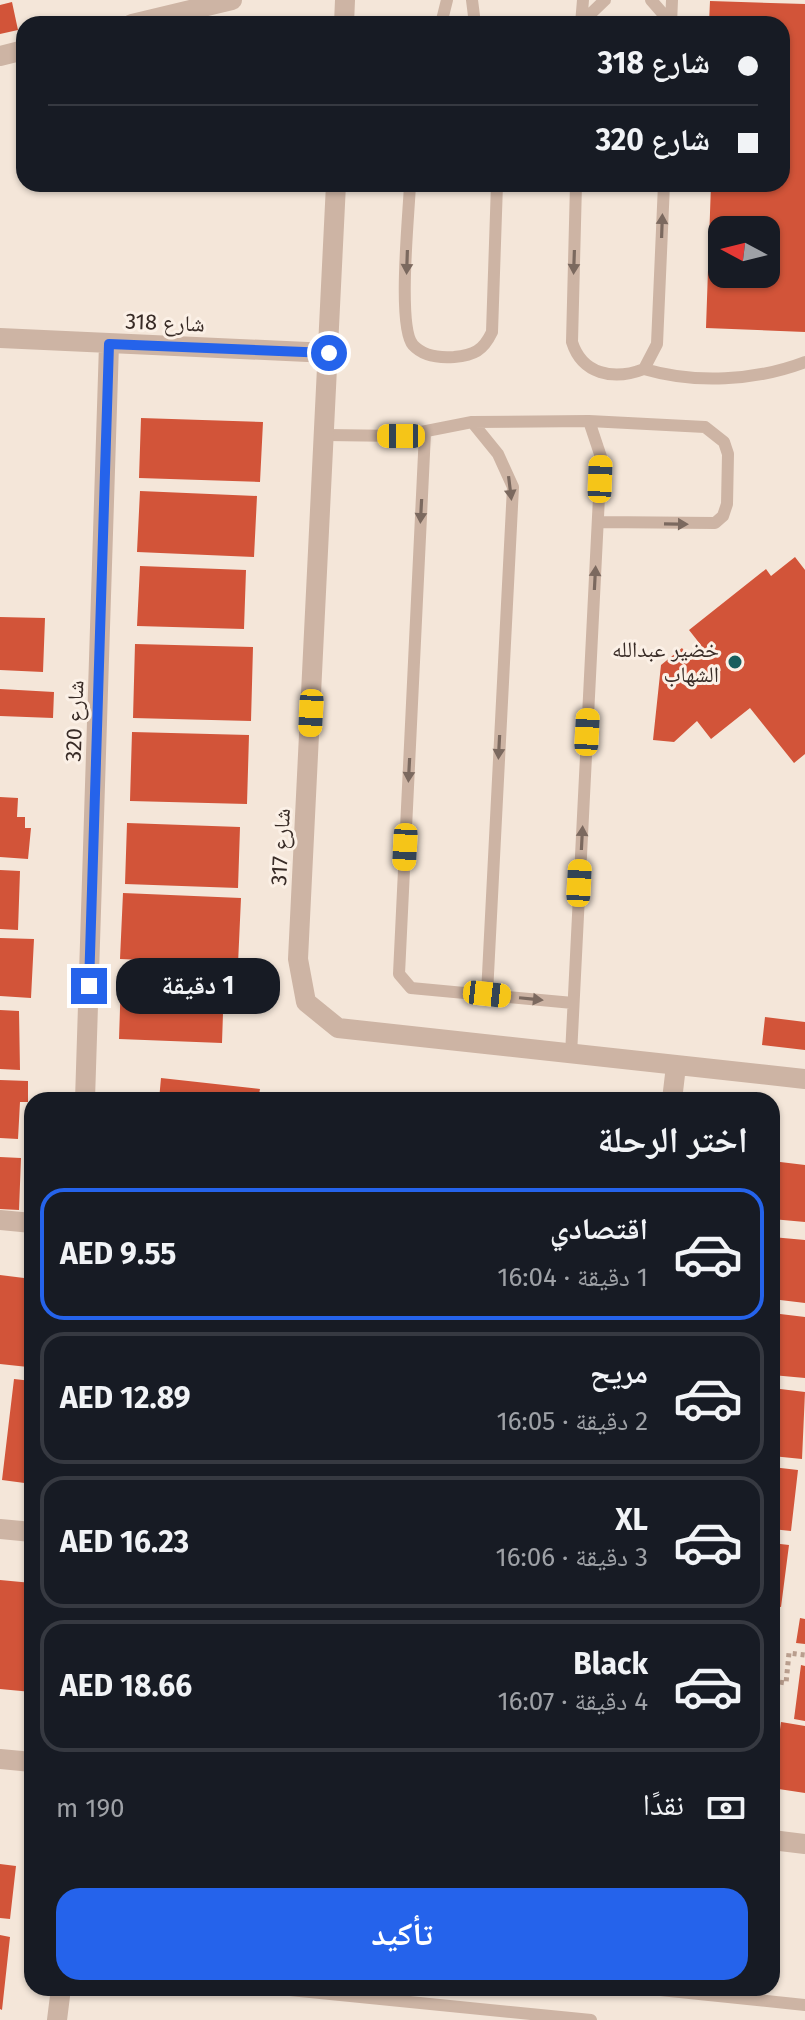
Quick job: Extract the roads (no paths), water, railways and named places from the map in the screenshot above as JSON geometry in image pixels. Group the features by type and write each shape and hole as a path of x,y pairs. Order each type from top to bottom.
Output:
{"street":[{"path":"165,16 232,0"},
{"name":"شارع 317","path":"336,192 298,959 306,1002 338,1028 805,1079"},
{"name":"شارع 318","path":"0,338 329,353"},
{"name":"شارع 320","path":"85,1092 109,344"},
{"path":"673,1092 676,1066"},
{"path":"0,1220 24,1222"},
{"path":"0,1529 24,1531"},
{"path":"0,1759 24,1761"},
{"path":"780,1841 805,1844"},
{"path":"57,2020 60,1996"}],"lane":[{"path":"588,16 605,0"},
{"path":"651,0 665,16"},
{"path":"410,192 404,321 412,344 429,355 444,357 473,355 486,346 492,332 497,192"},
{"path":"576,192 572,342 577,357 586,367 601,374 630,375 644,369 657,344 664,192"},
{"path":"644,369 664,375 750,378 772,375 805,362"},
{"path":"326,435 401,436 472,422 589,421 705,427 724,442 728,454 727,504 723,516 715,523 598,522"},
{"path":"571,1055 601,457 589,421"},
{"path":"472,422 498,454 513,487 487,994"},
{"path":"425,433 399,974 411,988 573,1003"},
{"path":"350,1996 591,2020"},
{"path":"718,1996 805,2005"}],"place":[{"name":"خضير عبدالله الشهاب","path":"735,662"}]}
